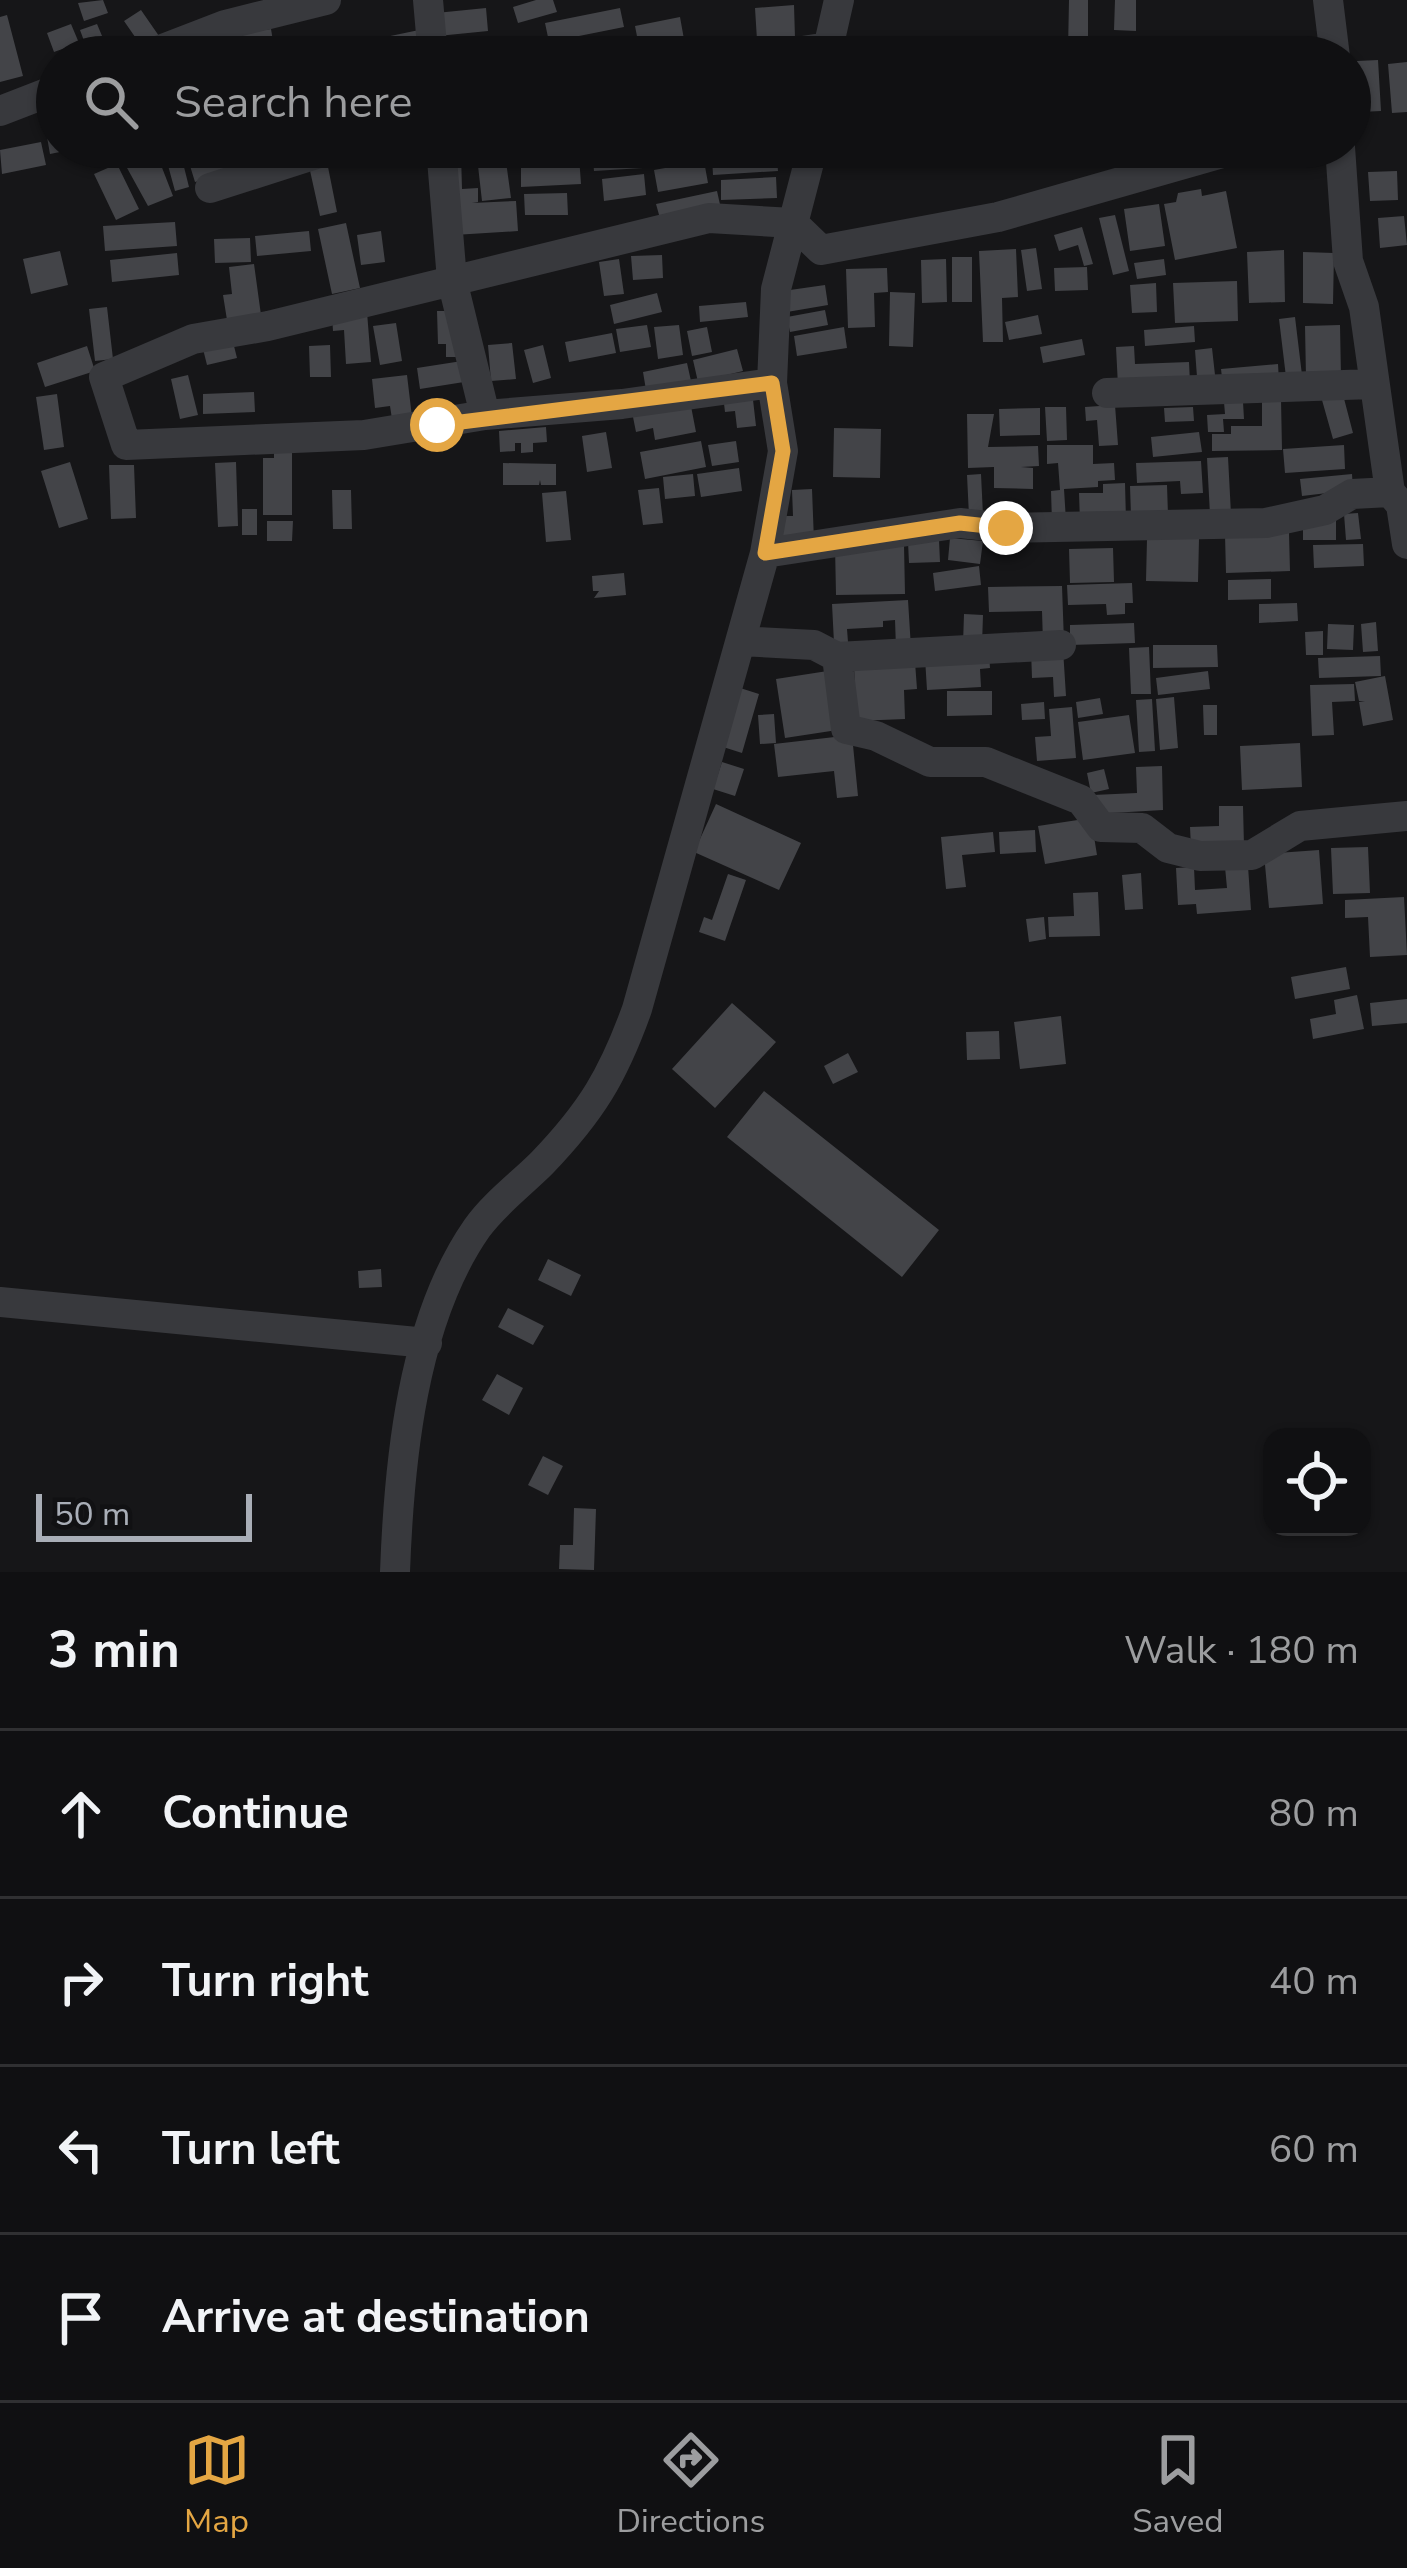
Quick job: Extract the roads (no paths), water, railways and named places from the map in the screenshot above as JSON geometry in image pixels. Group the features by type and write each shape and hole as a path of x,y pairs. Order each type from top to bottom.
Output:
{"street":[{"path":"196,36 326,0"},
{"path":"428,0 431,36"},
{"path":"831,36 839,0"},
{"path":"1328,0 1332,36"},
{"path":"0,111 36,97"},
{"path":"210,188 272,168"},
{"path":"443,168 452,280 485,415"},
{"path":"395,1572 398,1509 427,1343 478,1226 588,1113 614,1074 765,553 783,451 772,383 776,289 807,168"},
{"path":"772,383 622,404 485,415 364,436 126,446 104,377 193,339 709,218 793,223 821,250 998,218 1171,168"},
{"path":"1341,168 1348,261 1364,307 1390,492 1401,505 1407,544"},
{"path":"1107,393 1373,384"},
{"path":"765,553 960,523 1006,528 1266,523 1325,510 1352,494 1390,492"},
{"path":"741,641 814,646 838,657 1061,646"},
{"path":"838,657 846,729 876,736 930,762 986,762 1081,800 1101,827 1142,828 1168,848 1200,856 1252,855 1300,826 1407,816"},
{"path":"0,1302 427,1343"}]}
